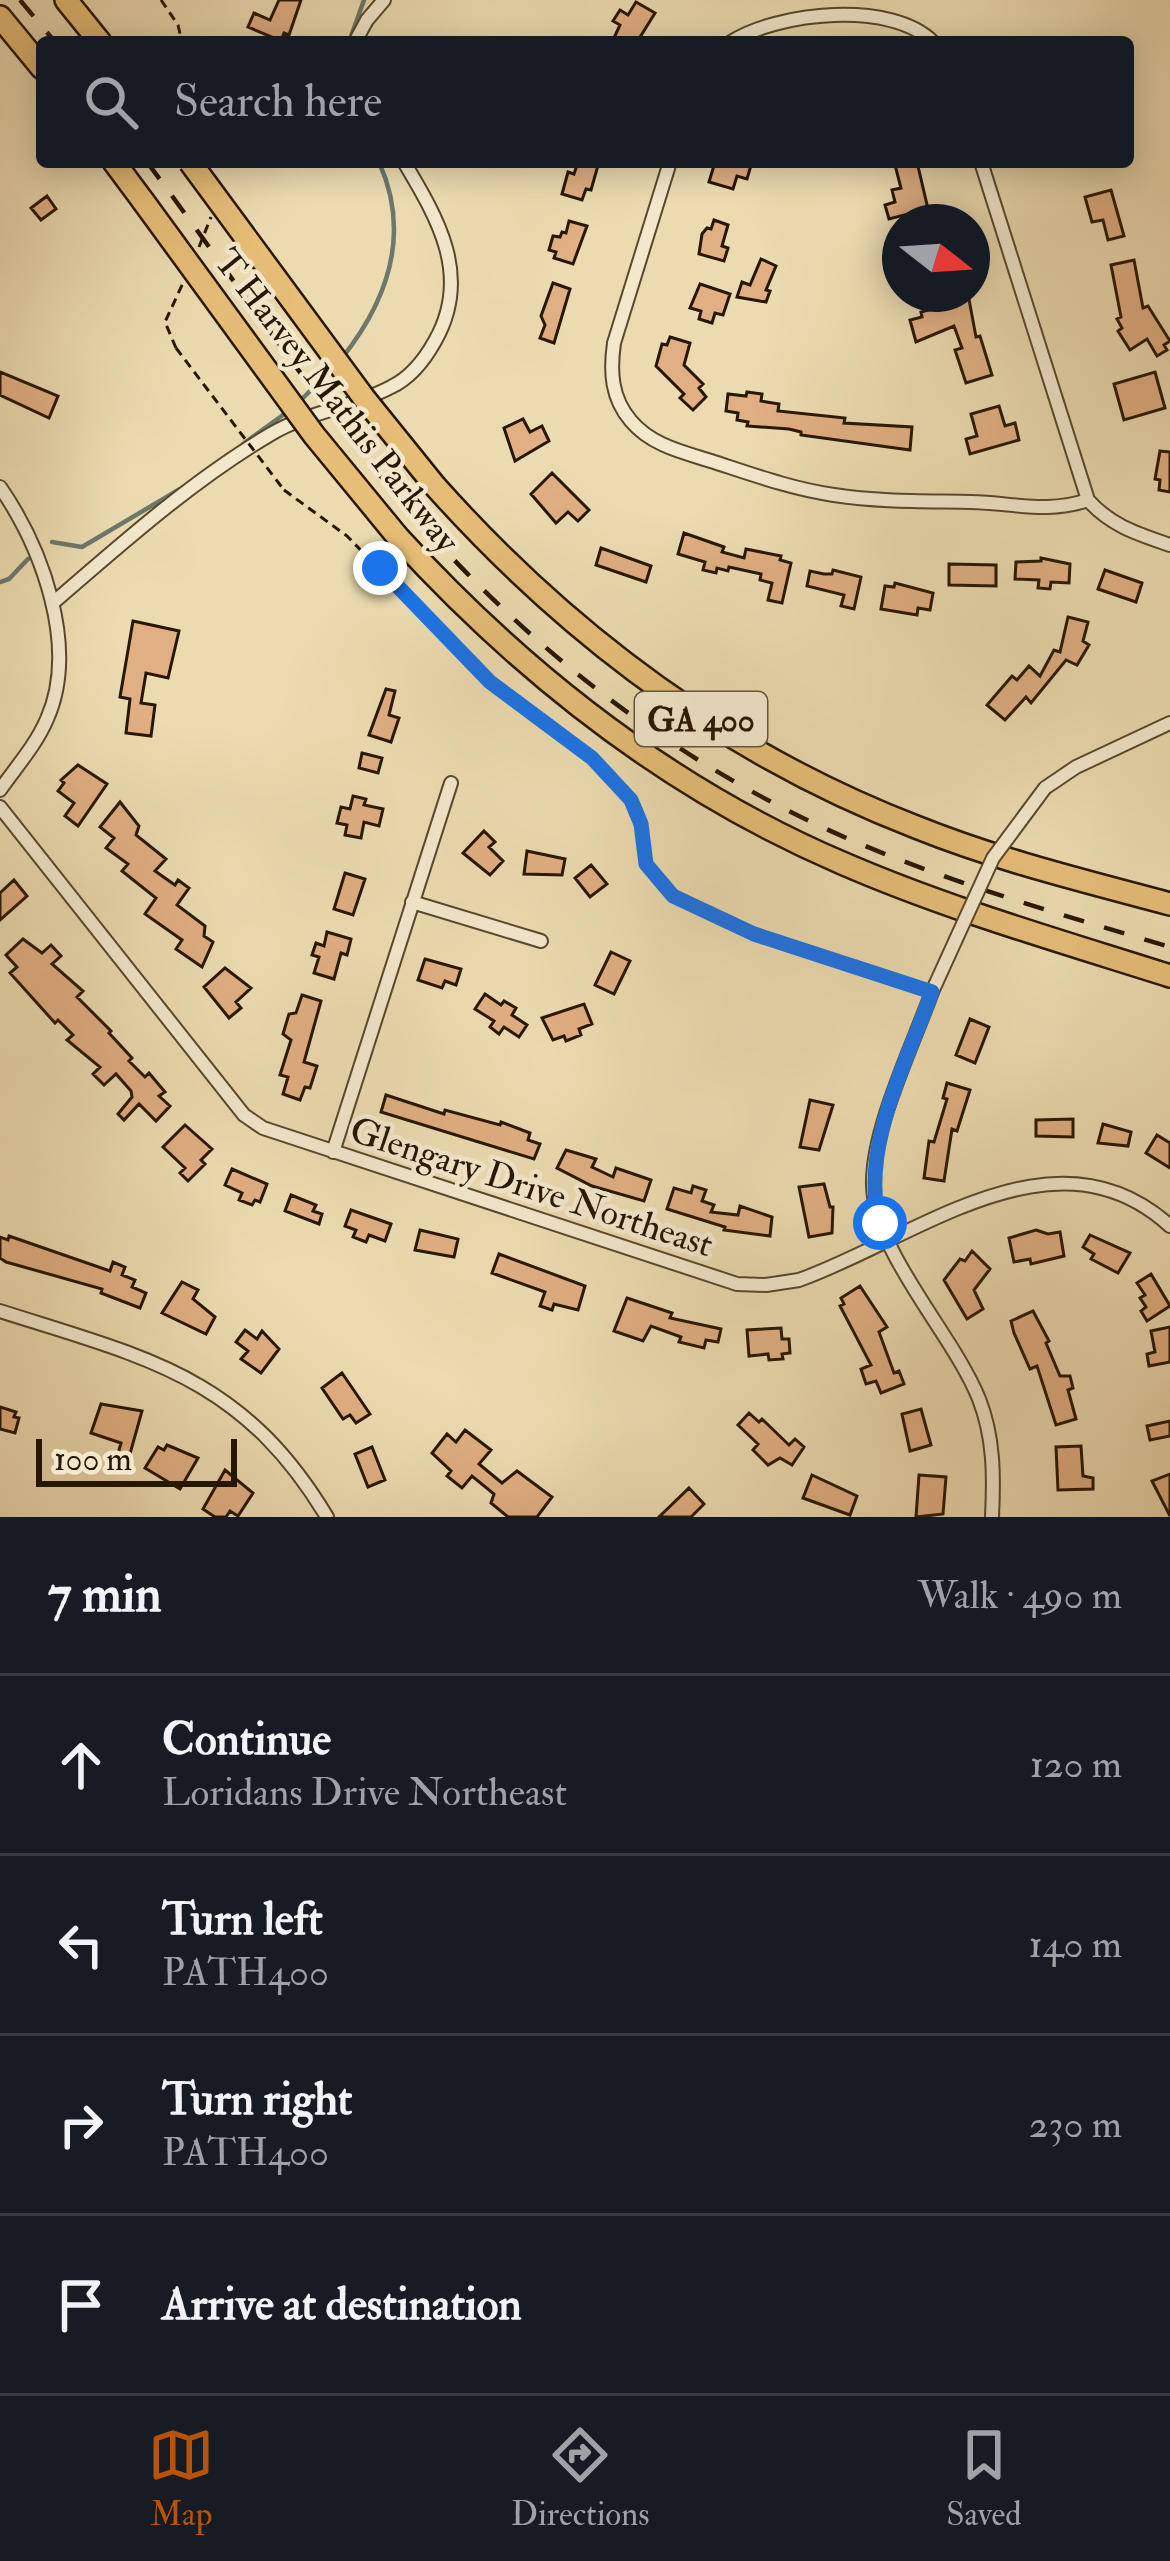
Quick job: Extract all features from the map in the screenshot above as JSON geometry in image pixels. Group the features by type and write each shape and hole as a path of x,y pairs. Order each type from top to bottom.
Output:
{"highway":[{"path":"66,0 95,36"},
{"path":"0,16 36,61"},
{"name":"T Harvey Mathis Parkway","path":"118,168 314,435 397,536 527,666 622,741 727,806 895,885 1170,976"},
{"name":"T Harvey Mathis Parkway","path":"194,168 435,486 567,620 658,691 756,753 863,806 1024,865 1170,904"}],"street":[{"path":"358,36 384,0"},
{"path":"743,36 773,22 870,14 908,23 925,36"},
{"path":"52,603 242,452 278,430 394,386 420,364 446,316 451,262 437,218 408,168"},
{"path":"668,168 611,365 619,403 647,436 754,475 832,495 1040,510 1088,500"},
{"path":"983,168 1088,500 1123,529 1170,545"},
{"path":"0,487 40,568 52,603 60,654 54,700 38,737 0,790"},
{"path":"992,1517 992,1450 979,1398 889,1242 875,1204 874,1162 932,992 993,858 1045,788 1076,766 1170,723"},
{"path":"333,1152 451,783"},
{"name":"Glengary Drive Northeast","path":"0,807 244,1115 263,1128 737,1284 766,1286 799,1280 991,1195 1030,1184 1111,1191 1170,1226"},
{"path":"412,902 541,941"},
{"path":"0,1311 136,1355 199,1383 274,1442 327,1517"}],"path":[{"path":"161,0 181,36"},
{"path":"176,348 284,490 346,536 490,682 592,758 631,800 641,824 646,864 673,896 754,934 932,992"}],"building":[{"path":"279,0 301,0 289,35 269,36 248,27 254,13 270,20"},
{"path":"636,2 655,13 641,36 615,36 620,25 613,21 620,10 628,15"},
{"path":"576,168 597,168 591,190 586,189 582,200 562,194 568,172 574,174"},
{"path":"713,168 750,168 747,179 737,176 733,189 709,182"},
{"path":"896,168 918,168 927,204 888,204 895,202 892,190 901,188"},
{"path":"1111,190 1124,236 1108,240 1103,220 1092,222 1085,197"},
{"path":"47,196 56,209 41,220 31,208"},
{"path":"714,220 728,225 722,246 728,248 724,261 699,254 702,234"},
{"path":"569,221 587,226 573,264 554,258 556,252 549,250 553,236 566,233"},
{"path":"761,259 776,266 766,302 737,297 742,282 750,285"},
{"path":"1134,260 1143,308 1148,306 1170,341 1164,345 1167,350 1157,356 1147,339 1130,350 1118,331 1121,317 1111,265"},
{"path":"553,283 570,289 554,343 540,338 545,325 541,316"},
{"path":"700,284 730,294 723,315 715,313 712,323 699,319 701,311 690,308"},
{"path":"921,312 971,312 992,375 966,383 955,350 962,348 954,326 916,342 910,320 922,317"},
{"path":"670,337 690,343 684,365 703,384 699,388 706,397 693,410 656,366 662,344 667,345"},
{"path":"0,372 58,396 49,418 0,395"},
{"path":"1155,372 1165,408 1124,420 1114,384"},
{"path":"747,392 779,404 778,411 845,418 844,423 912,427 910,450 747,426 748,422 737,420 738,413 726,411 728,394 746,396"},
{"path":"999,406 1005,426 1015,423 1019,440 970,454 966,439 977,436 971,414"},
{"path":"523,419 530,432 542,426 549,441 515,461 504,428"},
{"path":"1160,451 1170,452 1170,492 1159,490 1160,480 1155,479"},
{"path":"552,473 589,510 578,521 568,512 556,523 531,494"},
{"path":"684,533 724,547 722,552 744,558 746,549 781,556 780,560 791,563 782,603 768,600 772,583 760,580 761,574 729,567 728,571 717,568 716,573 703,570 705,562 678,554"},
{"path":"601,548 651,566 646,582 596,565"},
{"path":"1041,558 1070,564 1069,583 1051,582 1050,589 1038,588 1039,580 1015,579 1016,562"},
{"path":"949,564 996,565 996,586 949,585"},
{"path":"833,570 861,577 854,609 841,606 844,595 807,586 810,571 832,574"},
{"path":"1105,570 1142,583 1136,602 1098,589"},
{"path":"895,583 933,593 930,610 918,608 917,615 881,609 885,586"},
{"path":"1068,617 1088,622 1083,641 1089,645 1077,665 1066,660 1031,703 1026,697 1005,720 987,705 1012,676 1017,680 1029,666 1040,676 1054,650 1060,652"},
{"path":"133,621 179,631 168,678 146,673 141,703 155,705 151,736 126,733 130,699 120,697"},
{"path":"386,689 395,691 389,715 399,718 391,742 369,735"},
{"path":"362,753 382,758 378,773 359,768"},
{"path":"78,765 107,784 78,826 65,816 74,803 58,791 64,783 61,780"},
{"path":"353,796 366,799 364,805 383,809 379,826 364,822 361,838 345,835 347,825 337,823 341,807 350,809"},
{"path":"120,802 139,826 136,835 166,859 155,871 189,888 177,905 205,926 204,936 213,942 202,967 176,949 182,940 145,914 156,898 122,871 128,864 106,848 114,838 100,827"},
{"path":"484,831 495,842 489,847 503,861 490,875 463,853"},
{"path":"527,851 565,859 562,875 524,874"},
{"path":"591,865 607,884 590,897 575,878"},
{"path":"345,873 365,879 353,915 334,909"},
{"path":"14,880 27,896 0,920 0,893"},
{"path":"327,932 351,939 347,955 341,953 334,979 314,973 319,957 312,955 316,943 324,946"},
{"path":"23,939 42,953 51,945 61,956 52,964 83,991 77,997 111,1031 132,1058 129,1061 145,1077 149,1073 165,1092 159,1096 170,1106 156,1121 139,1104 124,1120 118,1114 132,1097 131,1091 116,1074 104,1085 93,1074 100,1067 67,1040 73,1035 58,1020 55,1023 10,973 17,967 6,955"},
{"path":"611,952 630,961 614,994 595,985"},
{"path":"425,959 461,969 456,985 445,981 442,988 418,980"},
{"path":"225,968 251,988 236,1002 241,1008 229,1018 204,987"},
{"path":"485,994 516,1008 512,1015 527,1025 519,1037 504,1027 499,1034 490,1027 494,1021 475,1009"},
{"path":"302,995 321,1001 304,1062 317,1066 300,1100 283,1094 288,1077 280,1075 291,1040 283,1034"},
{"path":"584,1004 592,1024 579,1029 581,1035 553,1040 542,1018"},
{"path":"970,1019 989,1027 975,1063 956,1055"},
{"path":"947,1083 970,1090 957,1131 952,1129 944,1181 924,1178 929,1141 934,1142"},
{"path":"386,1095 444,1114 445,1110 501,1122 530,1133 528,1140 540,1144 534,1159 381,1112"},
{"path":"810,1100 833,1105 819,1150 800,1147"},
{"path":"1073,1119 1073,1137 1036,1136 1036,1120"},
{"path":"1103,1124 1131,1132 1128,1146 1098,1143"},
{"path":"185,1125 212,1149 188,1181 180,1173 185,1168 163,1147"},
{"path":"1157,1135 1170,1143 1170,1168 1146,1153"},
{"path":"566,1150 596,1159 592,1167 613,1177 616,1168 651,1180 644,1201 592,1186 557,1168"},
{"path":"232,1169 267,1184 260,1202 255,1200 252,1205 239,1200 242,1193 225,1185"},
{"path":"824,1184 833,1207 832,1233 809,1237 799,1187"},
{"path":"693,1186 706,1190 702,1201 714,1205 711,1212 738,1215 740,1206 772,1217 770,1236 724,1230 667,1209 674,1188 691,1193"},
{"path":"291,1195 316,1205 313,1211 322,1214 319,1224 285,1211"},
{"path":"351,1210 391,1224 385,1241 369,1235 366,1242 353,1237 356,1230 345,1226"},
{"path":"420,1230 458,1239 454,1257 415,1250"},
{"path":"1036,1230 1060,1232 1064,1256 1031,1264 1030,1259 1014,1262 1009,1238"},
{"path":"1090,1235 1130,1253 1118,1273 1091,1259 1094,1254 1083,1247"},
{"path":"9,1236 110,1271 113,1262 125,1267 122,1275 135,1280 132,1287 146,1293 140,1308 101,1293 102,1289 6,1262 0,1258 0,1237 8,1240"},
{"path":"972,1251 990,1269 974,1290 983,1309 967,1319 944,1280"},
{"path":"499,1254 585,1286 578,1310 540,1306 545,1292 492,1273"},
{"path":"1151,1274 1170,1306 1147,1321 1140,1298 1145,1295 1137,1283"},
{"path":"182,1282 198,1290 193,1299 215,1317 206,1334 162,1313"},
{"path":"860,1286 887,1327 879,1332 894,1373 899,1371 904,1384 881,1393 876,1381 866,1384 861,1369 871,1365 840,1306 844,1304 841,1298"},
{"path":"627,1298 672,1313 670,1318 721,1329 718,1342 706,1340 704,1348 679,1342 681,1337 651,1326 643,1341 614,1331"},
{"path":"1033,1311 1060,1376 1070,1376 1073,1388 1068,1390 1076,1419 1056,1425 1037,1366 1030,1369 1011,1321"},
{"path":"1170,1327 1170,1362 1149,1366 1147,1354 1155,1352 1151,1331"},
{"path":"781,1328 782,1339 789,1339 790,1353 782,1354 783,1359 769,1360 768,1354 749,1356 747,1330"},
{"path":"245,1330 257,1339 262,1331 279,1349 261,1373 241,1359 248,1351 236,1342"},
{"path":"342,1373 370,1414 356,1423 350,1415 343,1419 322,1388"},
{"path":"101,1404 142,1411 128,1461 117,1457 121,1443 91,1433"},
{"path":"0,1407 16,1412 15,1433 0,1429"},
{"path":"921,1409 931,1445 910,1451 902,1414"},
{"path":"749,1413 789,1445 795,1439 804,1447 792,1465 780,1458 768,1465 753,1450 758,1444 738,1425"},
{"path":"1170,1421 1170,1436 1150,1440 1147,1426"},
{"path":"465,1430 491,1450 479,1464 502,1483 517,1471 552,1497 537,1517 508,1517 491,1503 494,1494 472,1476 462,1488 447,1476 451,1471 432,1453 447,1434 456,1442"},
{"path":"167,1445 198,1458 180,1489 145,1468 158,1447 164,1450"},
{"path":"1081,1446 1083,1476 1093,1478 1093,1489 1058,1490 1056,1447"},
{"path":"372,1447 385,1480 368,1487 355,1454"},
{"path":"225,1470 253,1493 238,1516 230,1511 226,1517 215,1517 203,1509"},
{"path":"1170,1474 1170,1516 1152,1481"},
{"path":"812,1475 857,1496 850,1515 803,1498"},
{"path":"919,1475 946,1477 943,1514 916,1517"},
{"path":"689,1488 704,1504 691,1517 659,1517"}],"waterway":[{"path":"351,36 364,0"},
{"path":"342,358 372,313 390,265 393,214 381,168"},
{"path":"300,401 335,366"},
{"path":"243,444 287,412"},
{"path":"52,542 82,547 180,489"},
{"path":"0,582 28,559"}],"railway":[{"path":"20,0 50,36"},
{"path":"151,168 304,378 404,504 501,607 608,698 725,776 851,840 969,885 1170,947"}],"route":[{"path":"380,568 490,682 592,758 631,800 641,824 646,864 673,896 754,934 932,992 874,1162 872,1184 880,1223"}]}
